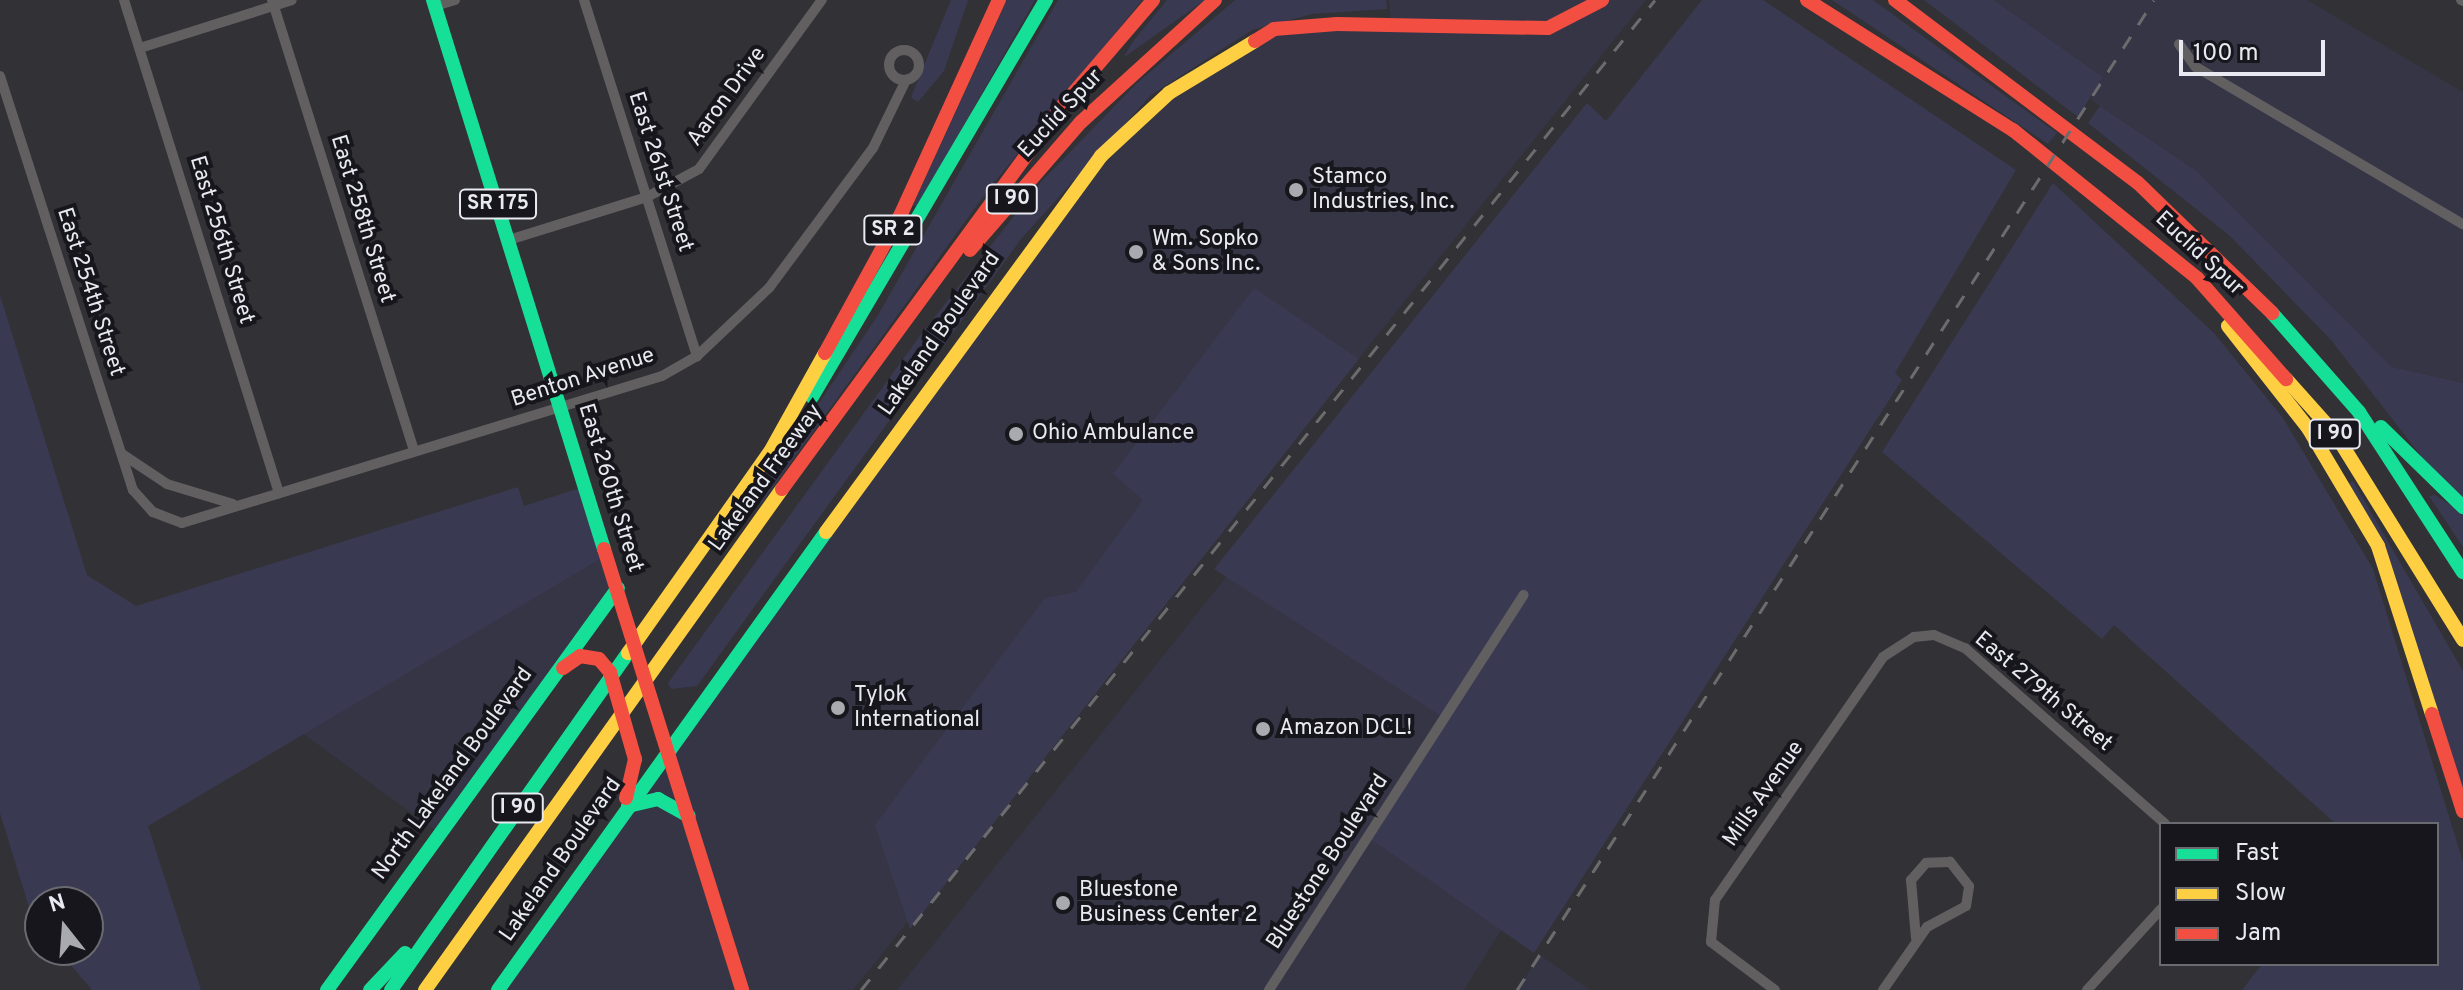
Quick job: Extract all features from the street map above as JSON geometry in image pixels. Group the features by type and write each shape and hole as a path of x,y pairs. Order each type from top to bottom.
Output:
{"main road":[{"name":"Lakeland Freeway","path":"391,990 440,916 665,606 770,452 900,216 999,0"},
{"name":"I 90","path":"770,452 895,265 1046,0"},
{"name":"Lakeland Freeway","path":"425,990 1042,133 1153,0"},
{"name":"Euclid Spur","path":"835,422 1063,141 1215,0"},
{"name":"Lakeland Boulevard","path":"498,990 622,808 1037,236 1101,156 1169,93 1274,29 1337,24 1521,31 1548,28 1602,0"},
{"name":"Euclid Spur","path":"1807,0 2013,130 2086,185 2171,256 2245,328 2336,435 2463,640"},
{"name":"Euclid Spur","path":"1895,0 2104,156 2242,279 2336,383 2463,572"},
{"name":"East 260th Street","path":"434,3 742,990"},
{"path":"2171,256 2293,407 2368,526 2403,608 2463,811"},
{"path":"2336,383 2463,507"},
{"name":"North Lakeland Boulevard","path":"327,990 618,588"},
{"path":"552,676 580,656 599,659 610,672 635,759 622,808"},
{"path":"622,808 638,799 658,799 689,816"},
{"path":"370,990 440,916"}],"street":[{"name":"East 256th Street","path":"124,0 279,493"},
{"path":"140,48 273,3 292,0"},
{"path":"434,3 455,0"},
{"name":"East 261st Street","path":"584,0 697,356"},
{"name":"Aaron Drive","path":"509,240 647,197 699,169 822,0"},
{"name":"East 258th Street","path":"273,3 414,450"},
{"path":"2179,44 2196,67 2463,224"},
{"name":"East 254th Street","path":"0,76 120,453 133,490 153,512"},
{"name":"Benton Avenue","path":"153,512 182,523 662,376 697,356 769,288 873,148 906,80"},
{"path":"120,453 167,484 235,505"},
{"name":"Bluestone Boulevard","path":"1269,990 1524,595"},
{"name":"East 279th Street","path":"1883,657 1914,637 1934,635 1965,648 2163,822"},
{"name":"Mills Avenue","path":"1775,990 1711,942 1715,900 1883,657"},
{"path":"1883,990 1916,938 1966,906 1969,886 1950,862 1926,863 1911,880 1916,938"},
{"path":"2087,990 2159,911"}],"shaded area":[{"path":"951,0 968,0 944,71 918,102 911,97"},
{"path":"1007,0 1035,0 917,208 913,205"},
{"path":"1058,0 1142,0 985,194 761,504 755,499 878,315"},
{"path":"1167,0 1205,0 1123,58 1134,40"},
{"path":"1235,0 1386,0 1387,9 1312,14 1252,30 1151,95 1021,239 697,686 671,689 668,683 922,333 1040,183 1136,84"},
{"path":"1389,0 1646,0 853,990 498,990 1101,156 1169,93 1274,30 1391,26"},
{"path":"1702,0 1763,0 2016,170 1895,373 1902,380 1534,953 1368,837 1444,718 1214,569 1587,103 1606,121"},
{"path":"1832,0 1873,0 2057,133 2048,144"},
{"path":"1924,0 1994,0 2103,77 2078,117"},
{"path":"1994,0 2307,0 2463,92 2463,383 2392,367 2198,172 2090,99 2103,77"},
{"path":"2100,106 2198,172 2392,367 2463,383 2463,499 2445,487 2331,340 2230,236 2088,123"},
{"path":"2053,183 2214,333 2283,418 2373,569 2463,862 2463,990 2242,990 2260,966 2439,966 2439,822 2334,822 2114,625 2102,639 1882,452"},
{"path":"1524,203 1818,417 1464,990 897,990"},
{"path":"1254,288 1359,359 910,929 875,825 1045,598 1076,592 1143,500 1113,474"},
{"path":"0,295 87,575 136,606 518,487 524,506 586,486 607,555 148,826 201,990 92,990 72,966 104,966 104,886 24,886 24,891 0,813"},
{"path":"2353,481 2463,671 2463,789 2349,483"},
{"path":"2435,495 2463,513 2463,547 2429,496"},
{"path":"607,555 615,579 572,649 436,831 302,733"},
{"path":"1540,955 1590,990 1517,990"}],"railway":[{"path":"861,990 1655,0"},
{"path":"1517,990 2154,0"}],"traffic: fast":[{"path":"433,0 604,549"},
{"path":"812,397 1046,0"},
{"path":"2272,313 2359,412 2463,572"},
{"path":"2381,427 2463,507"},
{"path":"498,990 826,532"},
{"path":"327,990 618,588"},
{"path":"391,990 628,653"},
{"path":"628,806 658,799 689,816"},
{"path":"370,990 405,953"}],"traffic: slow":[{"path":"826,532 1101,156 1169,93 1255,41"},
{"path":"2228,326 2308,428 2378,546 2432,714"},
{"path":"628,653 770,452 825,353"},
{"path":"2286,379 2336,435 2463,640"},
{"path":"425,990 782,489"}],"traffic: jam":[{"path":"825,353 900,216 999,0"},
{"path":"782,489 1064,104 1153,0"},
{"path":"970,250 1081,122 1215,0"},
{"path":"1255,41 1274,29 1337,24 1548,28 1602,0"},
{"path":"1807,0 2013,130 2197,278 2286,379"},
{"path":"1895,0 2138,183 2272,313"},
{"path":"604,549 742,990"},
{"path":"563,668 580,656 599,659 610,672 635,759 626,798"},
{"path":"2432,714 2463,811"}],"place":[{"name":"Stamco Industries, Inc.","path":"1296,190"},
{"name":"Wm. Sopko & Sons Inc.","path":"1136,252"},
{"name":"Ohio Ambulance","path":"1016,434"},
{"name":"Tylok International","path":"838,708"},
{"name":"Amazon DCL!","path":"1263,729"},
{"name":"Bluestone Business Center 2","path":"1063,903"}]}
